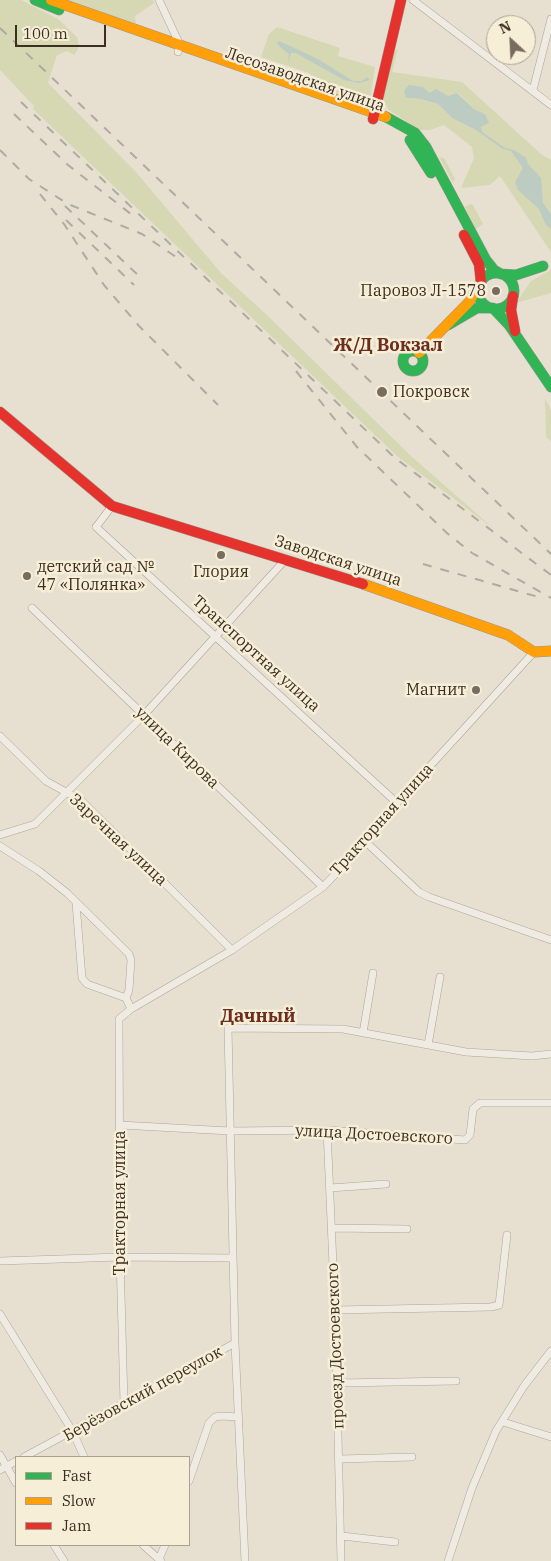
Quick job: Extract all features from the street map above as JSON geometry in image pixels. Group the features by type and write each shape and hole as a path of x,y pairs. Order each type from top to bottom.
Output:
{"main road":[{"name":"Лесозаводская улица","path":"35,0 70,15 179,49 408,128 426,147 486,260 501,274"},
{"name":"Лесозаводская улица","path":"51,0 179,49"},
{"path":"374,115 401,0"},
{"name":"Лесозаводская улица","path":"374,115 409,138 419,150 478,264 481,282"},
{"path":"419,353 448,325 473,296 481,282 489,275 516,275 547,264"},
{"path":"448,325 477,308 505,307 522,282 547,264"},
{"path":"501,274 512,282 511,310 518,339"},
{"path":"481,282 478,292 480,299 500,314 551,387"},
{"path":"0,412 112,506"},
{"name":"Заводская улица","path":"112,506 479,623 508,635 534,652"},
{"path":"534,652 551,650"}],"street":[{"path":"159,0 179,49"},
{"path":"413,0 551,104"},
{"path":"533,90 551,19"},
{"name":"Транспортная улица","path":"112,506 96,527 397,803"},
{"path":"0,835 35,824 143,716 285,560"},
{"name":"улица Кирова","path":"32,608 323,887"},
{"name":"Тракторная улица","path":"124,1403 117,1032 119,1019 131,1009 232,950 323,887 366,842 397,803 534,652"},
{"name":"Заречная улица","path":"0,736 46,781 82,801 232,950"},
{"path":"366,842 419,892 551,940"},
{"path":"0,846 39,871 76,903 129,954 131,960 129,990 126,998 131,1009"},
{"path":"76,903 82,978 87,984 126,998"},
{"path":"363,1033 373,973"},
{"path":"428,1045 440,977"},
{"path":"245,1561 232,1258 228,1028 294,1027 343,1029 466,1052 532,1056 551,1054"},
{"name":"улица Достоевского","path":"120,1125 230,1131 327,1130 465,1140 470,1135 473,1109 477,1104 551,1102"},
{"name":"проезд Достоевского","path":"327,1130 336,1310 341,1561"},
{"path":"330,1188 386,1184"},
{"path":"333,1228 407,1229"},
{"path":"336,1310 491,1307 500,1305 507,1235"},
{"path":"0,1261 120,1257 232,1258"},
{"path":"0,1314 73,1432 84,1456"},
{"name":"Берёзовский переулок","path":"26,1456 235,1344"},
{"path":"448,1561 472,1488 496,1431 524,1386 551,1351"},
{"path":"338,1383 456,1382"},
{"path":"190,1478 209,1423 215,1417 238,1417"},
{"path":"503,1422 551,1438"},
{"path":"0,1455 3,1468 15,1482"},
{"path":"340,1459 412,1457"},
{"path":"3,1468 15,1462"},
{"path":"342,1536 395,1542"},
{"path":"55,1546 64,1561"},
{"path":"144,1546 160,1560 165,1546"}],"green space":[{"path":"0,0 21,0 58,19 77,37 79,45 77,51 74,55 67,51 57,55 48,83 136,172 221,273 270,318 410,455 493,528 397,456 33,109 34,106 0,70"},
{"path":"65,0 153,0 154,3 135,16 136,24"},
{"path":"277,27 340,48 338,56 375,67 371,95 363,100 329,91 309,73 261,57 269,34"},
{"path":"398,49 392,72 462,82 541,154 551,160 551,252 500,176 490,185 461,188 474,158 472,147 444,125 430,130 419,130 389,110 383,98 394,52","holes":["423,87 430,93 448,96 458,93 474,109 485,114 481,127 476,130 452,118 438,104 421,99 406,98"]},
{"path":"439,157 444,158 455,179 453,183"},
{"path":"470,204 473,205 483,224 476,229 465,207"},
{"path":"551,270 551,293 516,303 531,281"},
{"path":"545,398 551,411 551,441 546,437"}],"shaded area":[{"path":"279,41 318,59 353,81 362,81 367,77 370,80 359,83 344,80 296,53 291,53 288,63 289,54 280,47 277,43"},
{"path":"409,85 423,87 430,93 436,89 448,96 457,93 474,109 485,114 489,123 481,127 482,132 505,148 514,150 526,158 528,164 541,178 543,203 551,214 551,229 546,225 539,209 518,190 515,182 523,168 511,151 503,149 476,130 452,118 438,104 421,99 406,98 404,91"}],"railway":[{"path":"0,28 551,554"},
{"path":"21,102 395,458 551,575"},
{"path":"14,114 68,165 136,218"},
{"path":"0,150 29,179 68,204 142,234 179,259"},
{"path":"40,194 64,224 104,285 139,326 218,405"},
{"path":"65,206 141,278"},
{"path":"66,220 134,285"},
{"path":"296,371 357,447 448,534 472,553 551,598"},
{"path":"423,564 542,598"}],"traffic: fast":[{"path":"35,0 59,10"},
{"path":"386,117 415,133 426,147 486,260 494,270 501,274 516,275 543,266"},
{"path":"410,140 431,173"},
{"path":"496,273 509,278 514,291 509,304 496,309 483,304 478,291 483,278 496,273"},
{"path":"448,325 477,308 493,308 509,325 551,387"},
{"path":"413,351 420,354 423,361 420,368 413,371 406,368 403,361 406,354 413,351"}],"traffic: slow":[{"path":"51,0 386,117"},
{"path":"419,353 469,302 481,282"},
{"path":"363,584 508,635 534,652 551,651"}],"traffic: jam":[{"path":"373,119 401,0"},
{"path":"464,235 479,264 481,282"},
{"path":"513,296 511,310 515,331"},
{"path":"0,412 112,506 363,584"}],"place":[{"name":"Паровоз Л-1578","path":"496,291"},
{"name":"Покровск","path":"382,392"},
{"name":"Глория","path":"221,555"},
{"name":"детский сад № 47 «Полянка»","path":"27,576"},
{"name":"Магнит","path":"476,690"}],"district":[{"name":"Ж/Д Вокзал","path":"388,346"},
{"name":"Дачный","path":"258,1017"}]}
